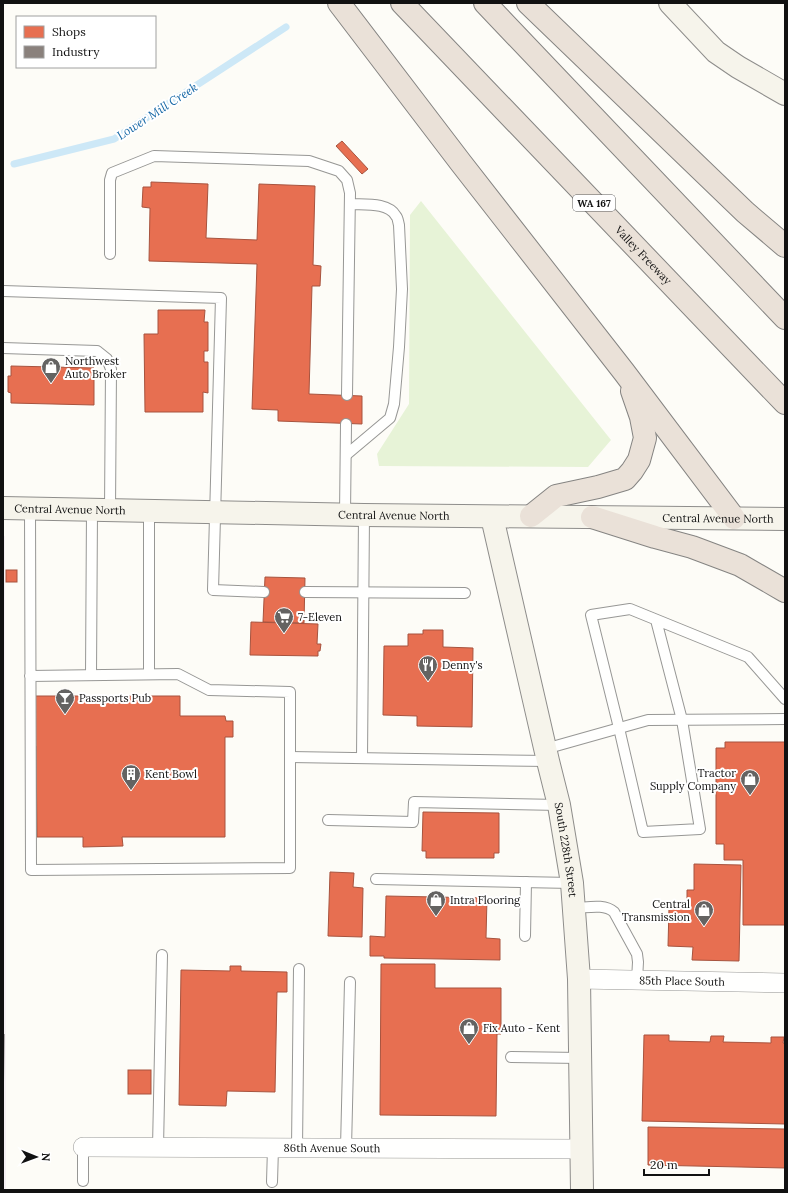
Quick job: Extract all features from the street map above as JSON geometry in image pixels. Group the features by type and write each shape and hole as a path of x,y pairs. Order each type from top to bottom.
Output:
{"highway":[{"path":"339,3 461,163 624,372 734,518"},
{"name":"Valley Freeway","path":"402,3 785,403"},
{"path":"485,3 785,318"},
{"path":"528,3 746,212 785,246"},
{"path":"531,516 556,496 598,487 625,479 634,468 639,460 645,438 641,417 624,372"},
{"path":"592,517 692,547 734,562 785,591"}],"main road":[{"path":"670,3 716,52 785,94"},
{"name":"Central Avenue North","path":"3,508 492,517 531,516 785,519"},
{"name":"South 228th Street","path":"492,517 560,805 572,883 579,979 582,1190"}],"street":[{"name":"85th Place South","path":"579,979 785,983"},
{"name":"86th Avenue South","path":"83,1147 582,1149"}],"lane":[{"path":"110,254 110,180 112,173 154,156 309,161 339,171 347,180 350,192 347,395"},
{"path":"346,455 390,418 394,404 402,289 399,225 396,216 390,210 378,206 350,204"},
{"path":"3,291 221,298 213,590 264,592"},
{"path":"3,348 97,351 107,359 111,369 91,675"},
{"path":"346,424 346,455 355,515 363,592 362,758"},
{"path":"30,508 30,676 31,870 290,868 290,692 209,690 178,674 30,676"},
{"path":"149,511 149,674"},
{"path":"305,592 465,593"},
{"path":"656,620 682,720 700,829 643,832 591,615 630,610 656,620 748,657 785,699"},
{"path":"290,757 362,758 547,755 619,728 648,720 785,719"},
{"path":"328,820 413,822 414,802 560,805"},
{"path":"376,879 572,883"},
{"path":"525,936 526,882"},
{"path":"574,908 604,907 610,908 614,912 637,954 637,980"},
{"path":"158,1147 162,955"},
{"path":"297,1148 299,969"},
{"path":"346,1148 350,982"},
{"path":"511,1057 580,1058"},
{"path":"83,1147 83,1181"},
{"path":"272,1182 273,1148"}],"shaded area":[{"path":"3,536 5,536 6,1190 3,1190"}],"green space":[{"path":"421,201 611,440 588,467 379,466 377,454 409,404 410,215"}],"building: Shops":[{"path":"342,141 368,169 362,174 336,146"},
{"path":"151,182 208,184 206,238 257,240 259,184 315,186 313,265 321,266 320,286 312,286 309,394 362,396 362,424 278,421 278,410 252,409 257,264 149,261 150,208 142,207 143,187 151,187"},
{"path":"158,310 205,310 204,322 208,322 208,351 204,351 204,362 208,362 208,393 203,392 203,412 145,412 144,334 158,334"},
{"name":"Northwest Auto Broker","path":"11,366 94,368 94,405 11,403 11,393 8,392 8,376 11,376"},
{"path":"6,570 17,570 17,582 6,582"},
{"path":"265,577 305,578 304,623 263,622"},
{"name":"7-Eleven","path":"251,622 318,624 317,644 321,644 320,651 318,651 318,656 250,655"},
{"name":"Denny's","path":"423,630 443,630 443,647 473,648 472,727 417,726 417,716 383,715 384,646 408,646 408,634 423,634"},
{"name":"Kent Bowl","path":"34,696 180,696 180,716 225,716 226,721 233,721 233,737 225,737 225,837 122,837 123,846 83,847 83,837 37,837"},
{"name":"Tractor Supply Company","path":"725,742 785,742 785,925 743,925 743,860 724,860 724,844 716,844 716,748 725,748"},
{"path":"423,812 499,813 499,853 494,853 494,858 426,858 426,851 422,851"},
{"name":"Central Transmission","path":"694,864 741,865 739,961 692,960 693,947 668,946 669,908 687,908 687,890 694,890"},
{"path":"330,872 354,873 353,887 363,888 362,937 328,936"},
{"name":"Intra Flooring","path":"386,896 487,898 486,938 500,939 500,960 384,958 384,956 370,956 370,936 385,937"},
{"path":"381,964 435,964 435,988 501,988 501,1034 497,1034 496,1116 380,1115"},
{"path":"230,966 241,966 241,971 287,972 287,992 277,992 275,1092 227,1091 226,1106 179,1105 181,970 230,971"},
{"path":"644,1035 669,1035 669,1041 710,1042 711,1036 724,1036 723,1042 771,1043 771,1037 784,1037 785,1124 642,1121"},
{"path":"128,1070 151,1070 151,1094 128,1094"},
{"path":"648,1127 785,1129 785,1168 648,1165"}],"building: Industry":[{"path":"3,1034 4,1034 3,1130"}],"waterway":[{"name":"Lower Mill Creek","path":"14,164 114,139 286,27"}],"place":[{"name":"Northwest Auto Broker","path":"51,384"},
{"name":"7-Eleven","path":"284,634"},
{"name":"Denny's","path":"428,682"},
{"name":"Passports Pub","path":"65,715"},
{"name":"Kent Bowl","path":"131,791"},
{"name":"Tractor Supply Company","path":"750,796"},
{"name":"Intra Flooring","path":"436,917"},
{"name":"Central Transmission","path":"704,927"},
{"name":"Fix Auto - Kent","path":"469,1045"}]}
